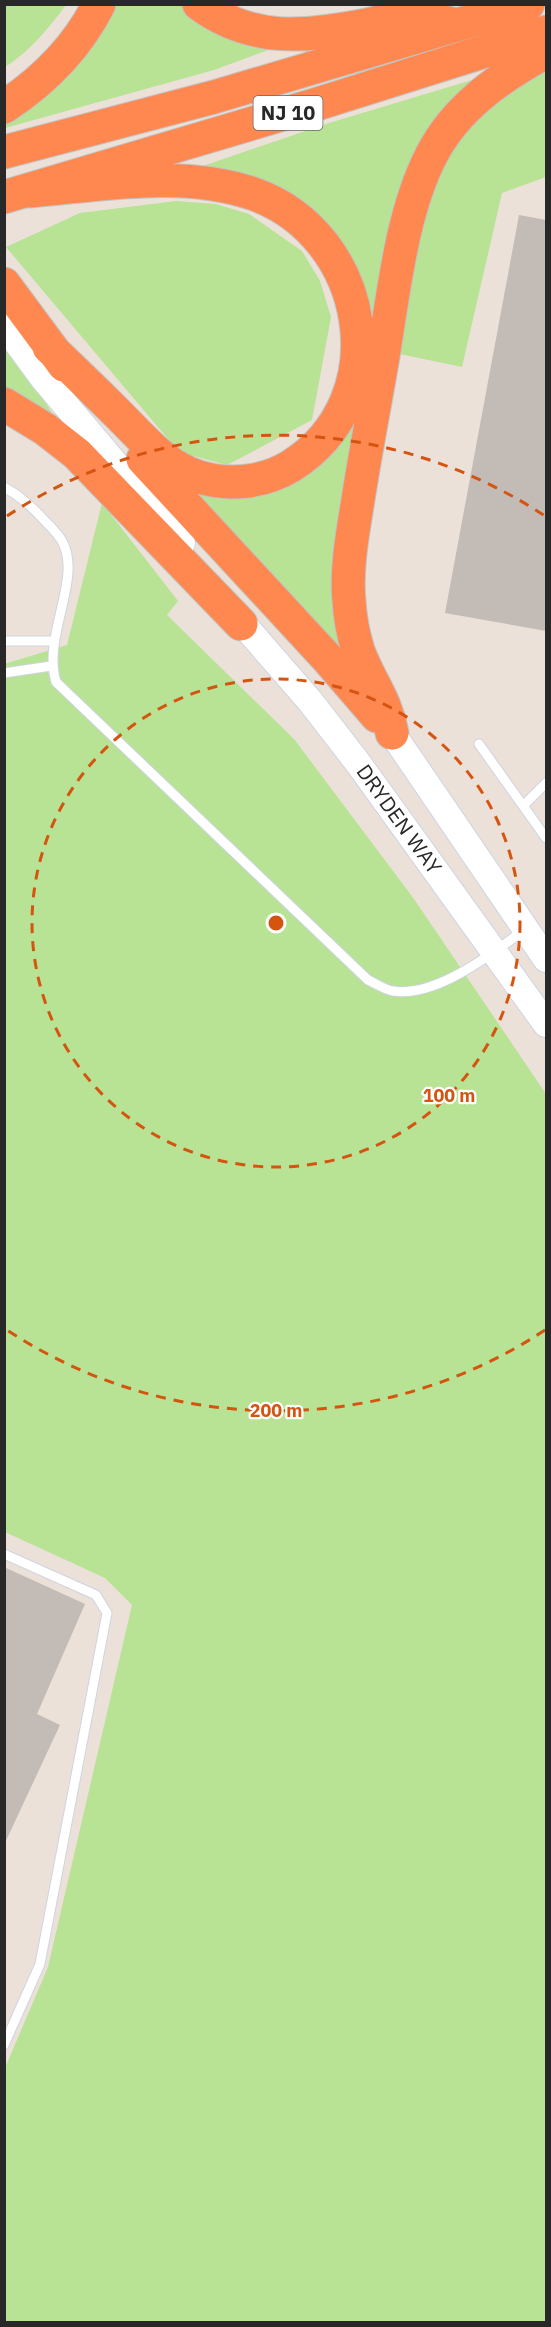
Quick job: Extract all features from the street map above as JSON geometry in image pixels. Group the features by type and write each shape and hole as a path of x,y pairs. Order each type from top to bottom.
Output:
{"highway":[{"path":"4,107 45,76 67,54 86,30 99,4"},
{"path":"199,4 231,24 251,31 273,34 324,32 409,15 457,25"},
{"name":"NJ 10","path":"4,152 213,97 528,4"},
{"name":"NJ 10","path":"15,194 546,32"},
{"path":"392,733 388,709 359,651 351,624 348,597 352,538 362,471 411,205 431,155 446,132 471,103 514,70 546,52"},
{"path":"15,194 166,180 216,184 274,203 294,215 315,235 343,276 354,307 358,351 355,374 344,406 319,444 284,471 252,481 230,482 197,476 176,468 151,447 50,347"},
{"path":"4,284 50,347 137,453 327,658 392,733"},
{"path":"4,404 45,429 77,454 241,624"}],"street":[{"name":"DRYDEN WAY","path":"4,325 43,378 199,564 241,624 330,727 546,1024"},
{"name":"DRYDEN WAY","path":"392,733 546,959"}],"lane":[{"path":"4,487 26,500 62,542 68,561 68,576 53,641 51,666 56,682 368,980 393,991 431,988 495,952 525,929"},
{"path":"4,641 53,641"},
{"path":"4,673 51,666"},
{"path":"479,744 546,838"},
{"path":"524,805 546,783"},
{"path":"4,1554 96,1595 107,1613 40,1964 4,2045"}],"green space":[{"path":"5,4 66,5 38,39 5,67"},
{"path":"114,5 185,5 271,49 214,70 5,128 5,121"},
{"path":"546,62 546,177 502,193 462,367 395,353 431,179 462,126"},
{"path":"482,77 420,155 342,655 181,483 229,492 343,428 347,261 194,169 329,123"},
{"path":"176,201 216,204 249,214 302,251 320,281 331,317 312,420 227,465 179,452 6,247 80,213"},
{"path":"5,341 64,431 5,391"},
{"path":"102,503 178,601 167,615 294,739 414,899 546,1094 546,2322 5,2322 5,2068 48,1967 132,1605 105,1578 5,1532 4,664 67,645"}],"building":[{"path":"519,215 546,220 546,631 445,613"},
{"path":"4,1567 85,1604 37,1714 60,1725 4,1845"}]}
